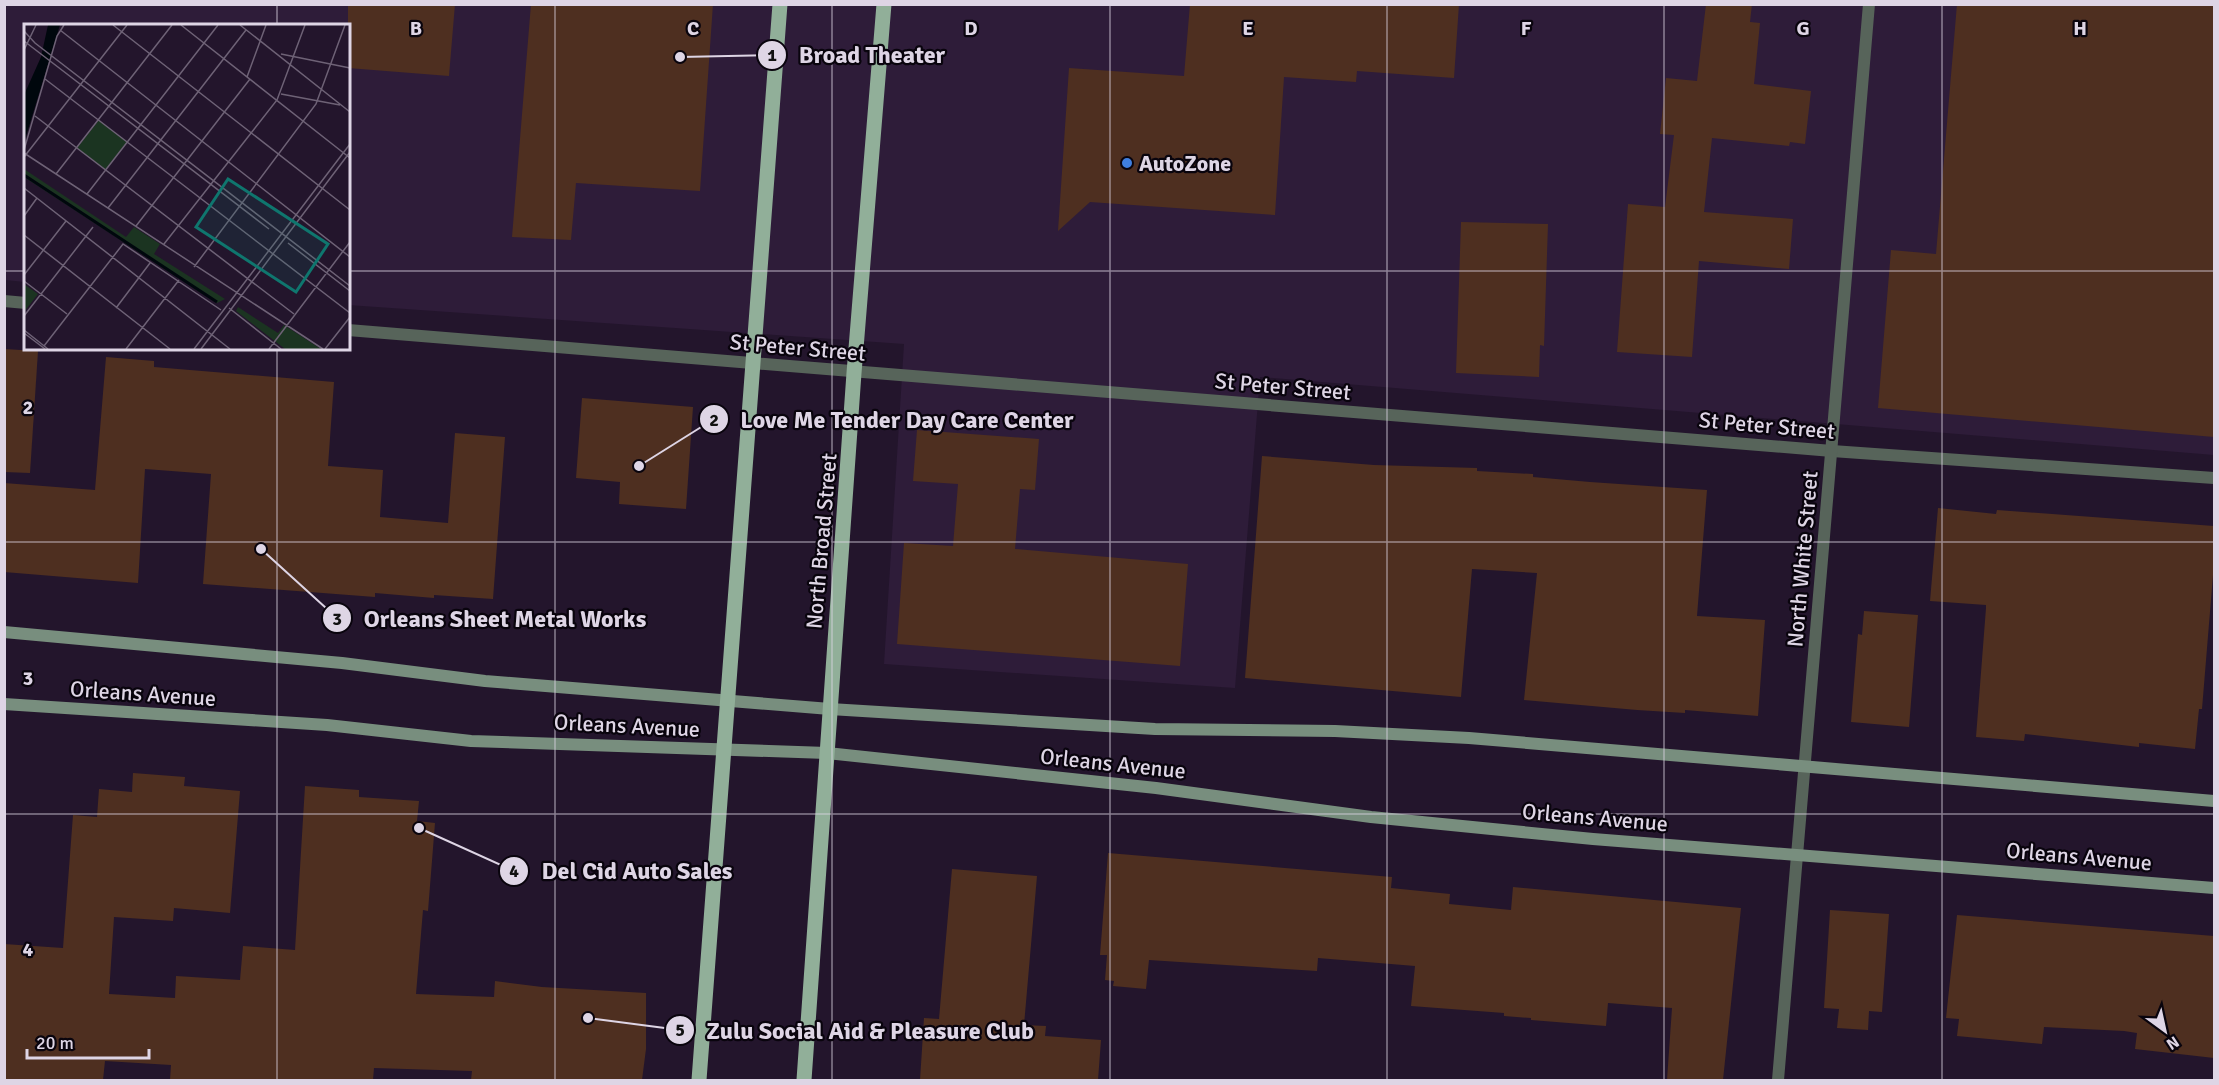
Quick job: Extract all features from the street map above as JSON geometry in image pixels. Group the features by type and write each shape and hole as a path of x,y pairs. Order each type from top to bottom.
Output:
{"main road":[{"path":"699,1080 780,4"},
{"name":"North Broad Street","path":"804,1080 851,450 854,373 884,4"}],"street":[{"name":"North White Street","path":"1778,1080 1869,4"},
{"path":"4,301 24,303"},
{"name":"St Peter Street","path":"350,330 1832,451 2214,478"},
{"name":"Orleans Avenue","path":"4,632 260,655 485,681 830,709 1155,729 1335,731 1468,738 2214,801"},
{"name":"Orleans Avenue","path":"4,704 327,725 471,741 827,753 1156,788 1371,817 1798,855 2214,888"}],"shaded area":[{"path":"4,5 2214,5 2214,455 1260,377 1235,688 884,664 904,344 350,305 350,24 24,24 24,282 5,280"}],"building":[{"path":"348,4 455,4 449,76 350,68 350,24 348,24"},
{"path":"531,4 713,4 700,191 576,183 571,240 512,237"},
{"path":"1190,4 1459,4 1454,78 1357,71 1356,82 1284,77 1275,215 1090,202 1058,231 1069,68 1184,76"},
{"path":"1706,4 1752,4 1750,22 1760,23 1754,84 1811,91 1805,144 1790,142 1789,146 1712,138 1704,212 1793,219 1789,269 1699,261 1692,357 1617,352 1628,204 1665,207 1674,135 1660,134 1666,78 1697,81"},
{"path":"1957,4 2214,4 2214,437 1878,408 1891,250 1936,254"},
{"path":"1461,222 1548,224 1544,346 1540,345 1539,377 1456,373"},
{"path":"4,349 38,351 30,473 4,472"},
{"path":"106,357 154,361 154,367 334,382 328,466 383,470 380,517 448,523 455,433 505,437 493,599 434,595 434,598 375,593 375,597 203,584 211,474 145,469 138,583 4,572 4,483 95,490"},
{"path":"582,398 693,407 686,509 619,504 620,482 576,478"},
{"path":"917,430 1039,439 1035,490 1020,489 1015,549 1188,564 1180,666 897,644 904,543 953,546 958,484 913,481"},
{"path":"1262,456 1374,465 1477,468 1477,471 1533,474 1533,477 1707,490 1697,616 1765,620 1758,716 1685,710 1685,713 1637,710 1524,700 1537,573 1472,569 1461,697 1245,678"},
{"path":"1938,508 1996,514 1997,510 2214,526 2214,563 2202,709 2199,709 2195,749 2139,743 2139,747 2025,734 2024,741 1976,737 1986,605 1930,601"},
{"path":"1864,611 1918,615 1909,727 1851,722 1858,634 1862,635"},
{"path":"133,773 185,777 184,786 240,791 230,913 174,908 173,921 114,917 109,994 175,998 176,976 240,980 243,946 295,950 305,786 359,790 359,797 419,801 417,821 435,823 428,911 423,910 416,994 494,997 495,981 542,987 646,993 646,1049 642,1080 471,1080 472,1071 374,1068 373,1080 170,1080 171,1065 105,1061 103,1080 4,1080 4,944 63,948 73,815 97,817 99,789 132,792"},
{"path":"1108,853 1392,877 1391,888 1450,894 1449,904 1511,910 1513,887 1741,908 1723,1080 1667,1080 1672,1008 1608,1003 1606,1026 1531,1020 1531,1018 1504,1016 1504,1013 1411,1006 1415,966 1318,958 1317,971 1149,960 1146,989 1113,986 1114,981 1105,980 1107,955 1100,955"},
{"path":"952,869 1037,876 1024,1025 1046,1026 1045,1036 1101,1040 1098,1080 920,1080 924,1018 939,1019"},
{"path":"1830,910 1889,914 1882,1012 1869,1011 1868,1030 1837,1028 1839,1009 1824,1008"},
{"path":"1957,915 2214,936 2214,1058 2135,1049 2137,1033 2124,1031 2044,1027 2042,1044 1957,1036 1959,1019 1946,1018"}],"place":[{"name":"Broad Theater","path":"680,57"},
{"name":"AutoZone","path":"1127,163"},
{"name":"Love Me Tender Day Care Center","path":"639,466"},
{"name":"Orleans Sheet Metal Works","path":"261,549"},
{"name":"Del Cid Auto Sales","path":"419,828"},
{"name":"Zulu Social Aid & Pleasure Club","path":"588,1018"}]}
